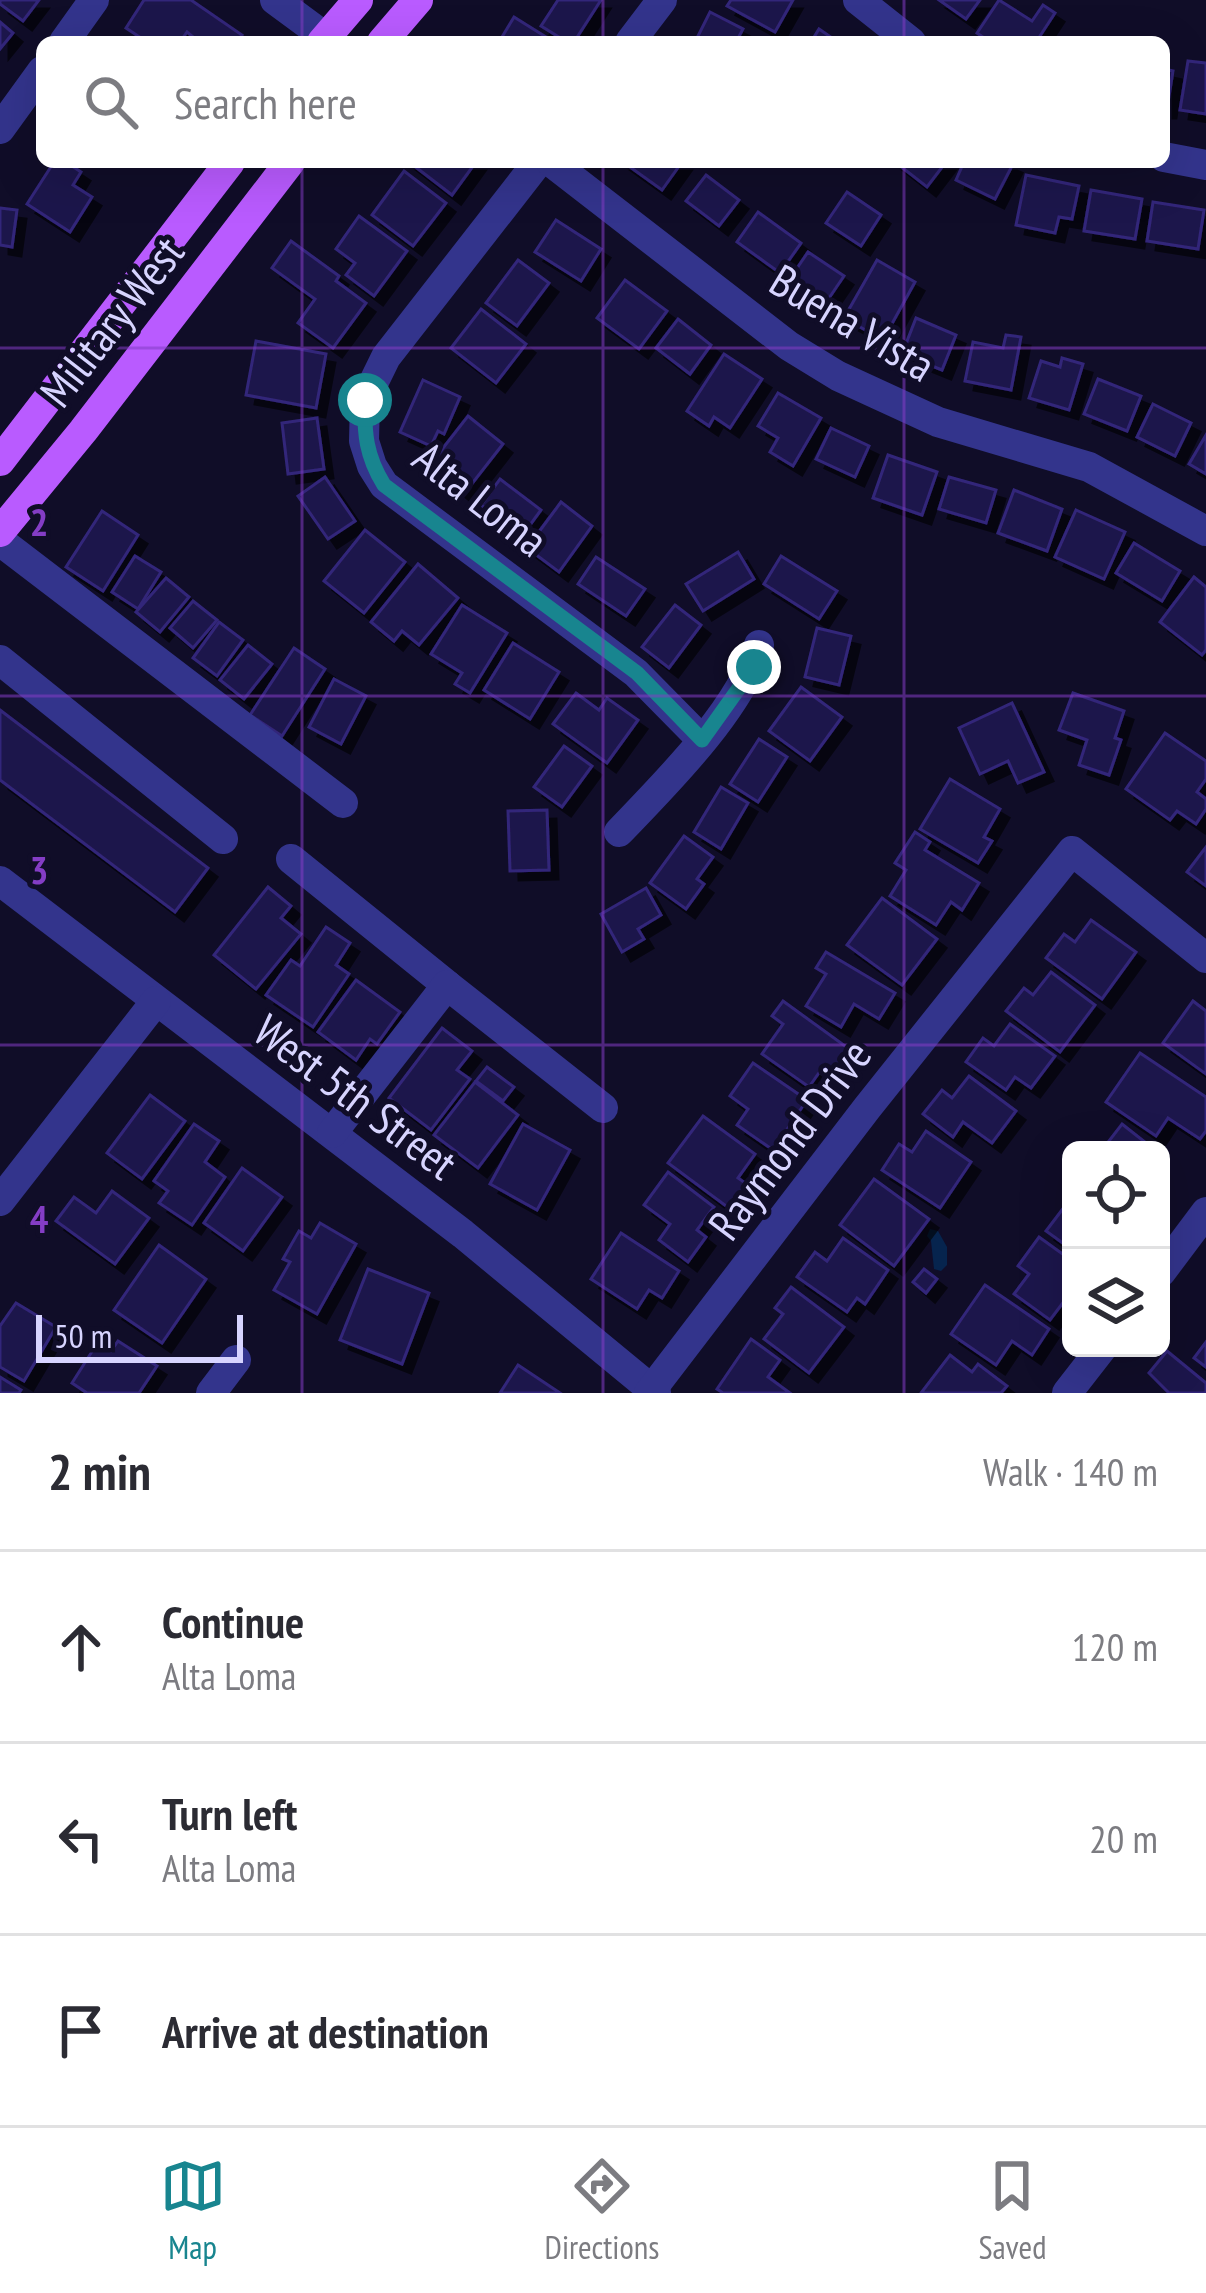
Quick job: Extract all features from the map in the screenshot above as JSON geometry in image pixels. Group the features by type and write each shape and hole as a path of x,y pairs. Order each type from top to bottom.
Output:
{"main road":[{"path":"330,36 358,0"},
{"path":"387,36 418,0"},
{"name":"Military West","path":"0,461 225,168"},
{"name":"Military West","path":"0,532 285,168"}],"street":[{"path":"68,36 94,0"},
{"path":"275,0 322,36"},
{"path":"635,36 662,0"},
{"path":"858,0 903,36"},
{"path":"0,129 36,79"},
{"path":"1170,159 1206,165"},
{"name":"Alta Loma","path":"533,168 386,357 365,400 364,441 384,485 637,673 702,740"},
{"name":"Buena Vista","path":"559,168 789,346 838,376 938,422 1089,467 1206,531"},
{"path":"0,541 343,803"},
{"path":"619,832 702,740 754,667 759,645"},
{"path":"0,660 224,839"},
{"name":"Raymond Drive","path":"653,1392 1072,851 1206,958"},
{"path":"291,860 603,1108"},
{"name":"West 5th Street","path":"0,881 463,1234 653,1392"},
{"path":"332,1133 448,986"},
{"path":"0,1201 156,1001"},
{"path":"1170,1260 1206,1212"},
{"path":"1067,1393 1095,1357"},
{"path":"211,1393 236,1360"}],"water":[{"path":"930,1229 938,1231 947,1247 947,1265 941,1271 934,1269 927,1236"}],"building":[{"path":"0,0 39,0 23,21"},
{"path":"144,0 191,0 242,35 138,36 126,28"},
{"path":"558,0 601,0 578,36 557,36 541,26"},
{"path":"731,0 793,0 775,32 727,6"},
{"path":"939,0 980,0 966,19"},
{"path":"999,0 1032,21 1043,5 1055,13 1040,36 977,33"},
{"path":"710,12 743,29 739,36 698,36"},
{"path":"514,17 544,36 503,36"},
{"path":"0,22 13,33 0,49"},
{"path":"1188,61 1206,63 1206,114 1180,110"},
{"path":"50,168 81,172 73,185 92,197 70,232 27,204"},
{"path":"417,168 472,168 452,195"},
{"path":"631,168 678,168 662,190"},
{"path":"903,168 941,168 927,187"},
{"path":"961,168 1011,168 995,199 956,180"},
{"path":"404,171 446,203 413,246 372,215"},
{"path":"706,175 739,200 719,226 686,201"},
{"path":"1026,175 1079,186 1072,219 1059,217 1055,233 1016,225"},
{"path":"1091,190 1142,199 1135,239 1084,231"},
{"path":"847,192 881,215 861,246 826,223"},
{"path":"1153,202 1204,210 1198,249 1147,241"},
{"path":"0,208 17,210 12,247 0,245"},
{"path":"758,212 801,243 780,273 737,242"},
{"path":"359,216 407,251 374,296 346,275 355,263 336,249"},
{"path":"556,220 601,249 581,281 535,252"},
{"path":"291,241 339,276 336,281 366,303 333,348 298,323 315,299 272,268"},
{"path":"808,252 844,276 825,304 789,280"},
{"path":"518,260 549,283 517,326 486,303"},
{"path":"877,260 915,282 883,340 844,318"},
{"path":"625,280 667,311 639,349 597,318"},
{"path":"481,309 526,344 496,383 451,348"},
{"path":"916,318 956,335 942,370 902,354"},
{"path":"678,319 711,345 690,374 656,348"},
{"path":"1006,335 1021,337 1011,390 965,381 973,342 1003,348"},
{"path":"256,341 326,354 316,408 246,395"},
{"path":"724,354 762,379 730,428 714,417 709,426 687,411"},
{"path":"1062,358 1083,364 1069,410 1029,398 1041,361 1060,367"},
{"path":"1098,379 1141,396 1127,431 1084,414"},
{"path":"423,380 460,397 444,434 438,431 431,446 400,432"},
{"path":"778,393 821,418 793,466 770,452 778,438 758,426"},
{"path":"1153,404 1191,423 1175,456 1137,437"},
{"path":"468,416 503,444 464,494 429,466"},
{"path":"317,418 324,469 288,474 282,423"},
{"path":"831,428 869,446 855,477 816,459"},
{"path":"1206,435 1206,474 1189,464"},
{"path":"888,455 937,472 922,515 873,498"},
{"path":"325,477 355,521 328,539 298,496"},
{"path":"949,477 996,490 986,523 939,509"},
{"path":"500,479 541,510 522,536 481,505"},
{"path":"1014,490 1062,509 1047,551 998,533"},
{"path":"561,502 592,526 559,572 527,548"},
{"path":"1076,510 1125,532 1104,579 1055,557"},
{"path":"102,511 138,535 103,591 66,567"},
{"path":"365,530 405,562 364,613 324,581"},
{"path":"1134,543 1180,571 1162,601 1116,573"},
{"path":"738,552 754,579 703,611 686,584"},
{"path":"135,556 161,572 138,609 112,592"},
{"path":"781,556 837,591 819,619 764,584"},
{"path":"596,557 645,589 626,616 578,584"},
{"path":"418,564 458,598 419,645 402,631 394,641 371,622"},
{"path":"1194,577 1206,587 1206,650 1202,655 1160,622"},
{"path":"166,578 189,597 160,632 136,612"},
{"path":"193,601 217,620 193,648 170,628"},
{"path":"462,605 507,633 470,693 455,684 462,673 431,654"},
{"path":"675,605 701,625 669,668 642,647"},
{"path":"219,622 243,640 217,676 193,658"},
{"path":"817,628 851,636 839,685 805,677"},
{"path":"513,643 559,672 530,719 484,690"},
{"path":"248,645 272,664 244,699 220,680"},
{"path":"294,648 325,669 282,736 250,715"},
{"path":"334,679 366,696 341,744 309,727"},
{"path":"801,687 842,717 810,761 769,731"},
{"path":"576,693 599,710 607,698 638,720 607,763 553,724"},
{"path":"1073,693 1124,711 1115,738 1121,740 1109,775 1079,765 1087,740 1059,730"},
{"path":"1012,703 1044,772 1018,783 1008,761 980,774 959,728"},
{"path":"0,710 208,868 175,912 0,780"},
{"path":"1165,733 1206,761 1206,779 1197,792 1206,799 1206,809 1196,824 1177,811 1170,820 1126,789"},
{"path":"759,739 787,757 758,802 730,784"},
{"path":"564,746 592,766 562,807 534,787"},
{"path":"950,779 1000,809 984,837 992,841 978,863 920,829"},
{"path":"721,787 748,803 721,849 694,832"},
{"path":"547,810 549,870 510,871 508,811"},
{"path":"915,832 930,842 925,850 979,883 962,910 951,902 936,925 890,896 906,870 895,863"},
{"path":"684,836 713,857 697,879 704,884 686,909 650,883"},
{"path":"1206,847 1206,886 1187,872"},
{"path":"268,887 291,906 281,918 301,934 256,989 214,955"},
{"path":"646,888 661,915 638,929 644,939 622,952 601,914"},
{"path":"882,898 937,939 902,985 847,945"},
{"path":"1091,920 1136,952 1102,999 1046,958 1064,934 1075,942"},
{"path":"326,927 350,943 336,965 349,974 313,1027 266,995 291,960 300,966"},
{"path":"826,952 895,993 879,1019 854,1004 841,1027 806,1006 826,974 816,968"},
{"path":"1051,972 1095,1005 1060,1052 1006,1011 1024,988 1033,995"},
{"path":"356,980 400,1012 377,1044 370,1039 356,1060 318,1032"},
{"path":"783,1001 852,1051 834,1075 823,1067 809,1087 762,1054 783,1024 772,1016"},
{"path":"1193,1001 1206,1011 1206,1074 1163,1043"},
{"path":"1010,1024 1055,1056 1031,1088 1015,1077 1006,1090 966,1062 983,1038 994,1046"},
{"path":"442,1028 472,1051 457,1070 470,1079 431,1130 389,1098"},
{"path":"1140,1053 1206,1097 1206,1131 1200,1139 1168,1118 1156,1136 1106,1102"},
{"path":"753,1063 807,1100 773,1150 737,1125 748,1109 730,1096"},
{"path":"487,1067 514,1087 503,1101 476,1081"},
{"path":"969,1076 1016,1111 992,1143 963,1122 953,1137 923,1114 942,1090 952,1098"},
{"path":"475,1082 518,1115 478,1168 434,1135"},
{"path":"150,1095 185,1121 142,1179 107,1153"},
{"path":"703,1116 755,1154 738,1178 748,1185 730,1209 668,1163"},
{"path":"194,1124 219,1141 205,1162 225,1177 192,1225 159,1203 168,1191 154,1181"},
{"path":"523,1124 570,1150 537,1210 490,1184"},
{"path":"1122,1124 1144,1141 1109,1141"},
{"path":"926,1131 971,1162 940,1208 882,1170 899,1144 912,1152"},
{"path":"242,1168 282,1197 243,1251 204,1223"},
{"path":"668,1172 714,1207 697,1230 706,1237 688,1262 659,1240 670,1224 644,1205"},
{"path":"874,1179 929,1219 894,1266 840,1225"},
{"path":"112,1191 149,1218 115,1264 56,1221 74,1197 96,1213"},
{"path":"1062,1210 1062,1243 1046,1231"},
{"path":"320,1223 356,1244 317,1314 274,1290 290,1262 283,1259 299,1231 311,1238"},
{"path":"621,1233 679,1271 662,1298 649,1290 637,1309 591,1279"},
{"path":"1039,1237 1062,1254 1062,1304 1050,1320 1014,1294 1029,1274 1018,1266"},
{"path":"843,1238 888,1270 865,1304 857,1298 847,1312 797,1277 815,1252 827,1261"},
{"path":"159,1245 206,1279 162,1343 114,1310"},
{"path":"368,1269 429,1293 402,1364 340,1340"},
{"path":"924,1269 937,1279 926,1293 913,1282"},
{"path":"985,1285 1049,1329 1032,1355 1012,1341 996,1365 951,1334"},
{"path":"791,1287 844,1327 809,1373 764,1339 783,1314 775,1308"},
{"path":"16,1303 56,1327 24,1381 0,1367 0,1326"},
{"path":"751,1339 780,1360 768,1377 790,1393 723,1393 717,1389"},
{"path":"118,1341 157,1366 139,1393 87,1393 72,1383 98,1342 111,1351"},
{"path":"1206,1342 1206,1367 1194,1358"},
{"path":"1170,1353 1206,1383 1206,1393 1169,1393 1149,1373"},
{"path":"950,1355 972,1372 978,1364 1007,1386 1001,1393 921,1393"},
{"path":"518,1365 560,1393 500,1393"},
{"path":"0,1377 21,1390 19,1393 0,1393"}],"route":[{"path":"365,400 364,441 384,485 637,673 702,740 754,667"}]}
